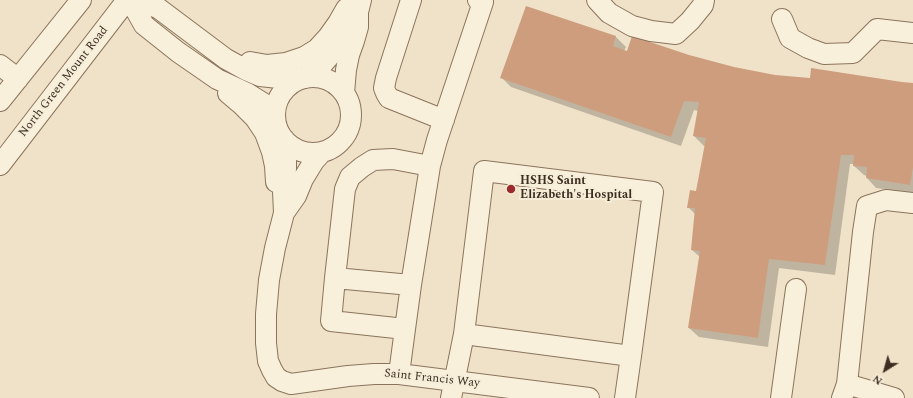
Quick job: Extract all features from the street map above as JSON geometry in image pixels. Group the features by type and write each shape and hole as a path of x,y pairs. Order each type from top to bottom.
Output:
{"street":[{"path":"0,101 81,0"},
{"path":"129,0 144,26 217,79 247,93 263,103 275,115"},
{"name":"North Green Mount Road","path":"0,165 129,0"},
{"path":"135,0 158,8 226,59 260,76 301,79 315,77 323,78 335,84 344,93 348,100 352,116 350,124 345,136 337,145 322,152 309,152 297,149 284,139 279,132 276,123 276,106 283,91 290,85 301,79 321,66 328,58 348,25 358,4"},
{"path":"412,0 384,88 389,98 444,120"},
{"path":"399,374 411,285 430,166 483,2 478,0"},
{"path":"597,0 609,13 632,26 651,31 676,34 690,21 703,2"},
{"path":"226,59 241,59 252,63 267,65 286,63 304,57 317,49 328,37 346,9 358,4"},
{"path":"344,93 349,55 358,27 358,4"},
{"path":"782,19 790,38 808,48 824,54 852,53 876,29 913,33"},
{"path":"0,65 18,79"},
{"name":"Saint Francis Way","path":"217,79 228,94 255,118 265,133 275,166 276,183 272,214 278,236"},
{"name":"Saint Francis Way","path":"284,139 286,154 286,169 283,191 284,213 269,280 266,314 266,343 268,361 276,377 291,384 348,376 399,374 453,389 589,398"},
{"name":"Saint Francis Way","path":"284,213 296,196 303,179 314,161 322,152"},
{"path":"405,329 331,321 345,189 350,177 373,160 393,159 430,166"},
{"path":"453,389 464,334 484,171 653,192 625,398"},
{"path":"894,398 844,391 863,232 868,206 886,200 913,203"},
{"path":"335,278 411,285"},
{"path":"781,398 796,289"},
{"path":"464,334 630,356"}],"building":[{"path":"526,6 616,36 613,46 627,51 632,36 689,55 734,67 775,75 810,78 811,68 913,83 913,167 910,185 866,178 867,167 853,166 854,155 841,155 825,265 769,259 758,338 688,328 700,251 691,250 695,208 687,208 690,190 696,191 706,138 693,136 699,102 684,101 671,137 500,78"}],"place":[{"name":"HSHS Saint Elizabeth's Hospital","path":"511,189"}]}
